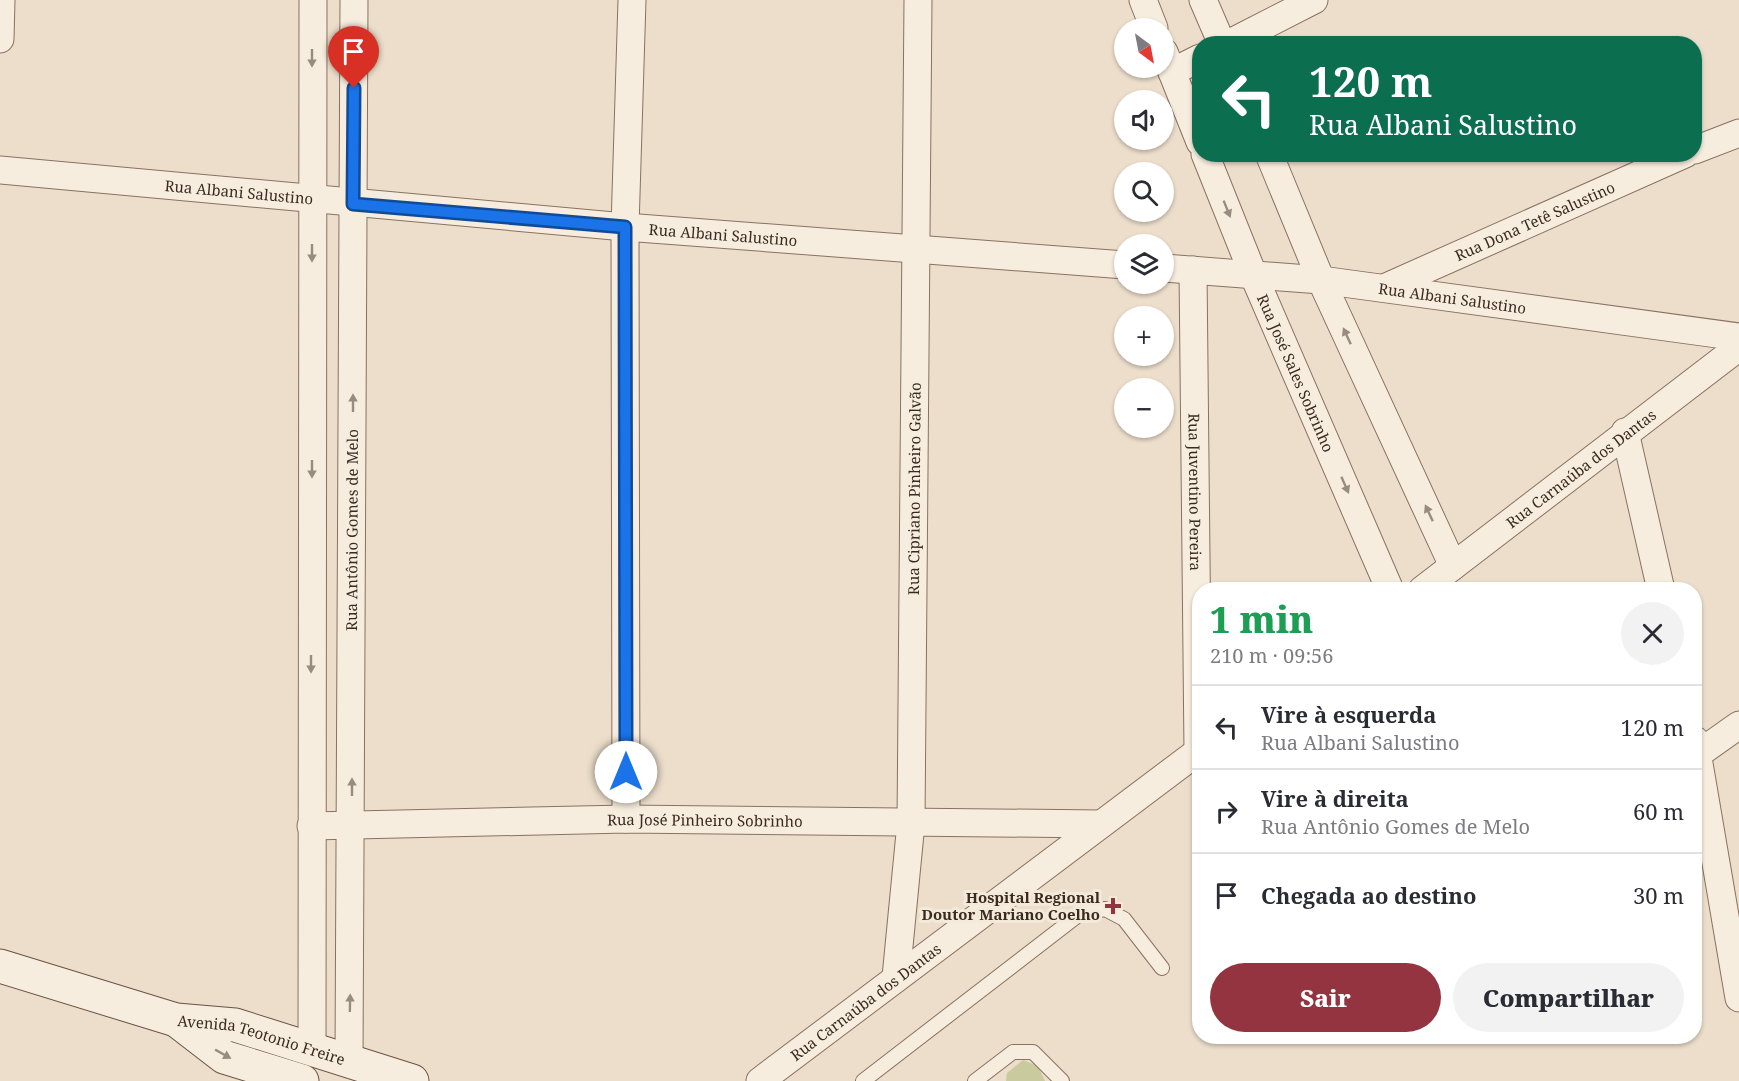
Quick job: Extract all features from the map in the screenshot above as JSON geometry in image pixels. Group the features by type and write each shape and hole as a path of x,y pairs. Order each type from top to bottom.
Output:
{"main road":[{"path":"0,966 176,1020"},
{"name":"Avenida Teotonio Freire","path":"176,1020 235,1025 412,1081"},
{"name":"Avenida Teotonio Freire","path":"176,1020 224,1057 302,1081"}],"street":[{"path":"0,39 1,0"},
{"path":"626,819 625,227 632,0"},
{"name":"Rua Cipriano Pinheiro Galvão","path":"896,977 911,823 914,247 918,0"},
{"path":"1143,0 1150,18"},
{"path":"1203,0 1219,36"},
{"path":"1244,36 1314,0"},
{"path":"312,1050 313,10 354,10"},
{"name":"Rua Antônio Gomes de Melo","path":"349,1061 352,824 354,10"},
{"path":"1174,61 1192,59"},
{"path":"1174,77 1192,122"},
{"path":"1702,147 1739,133"},
{"name":"Rua José Sales Sobrinho","path":"1208,162 1253,274 1387,582"},
{"path":"1272,162 1321,280 1453,566"},
{"name":"Rua Dona Tetê Salustino","path":"1383,288 1667,162"},
{"name":"Rua Albani Salustino","path":"0,170 625,227 1114,263"},
{"name":"Rua Albani Salustino","path":"1174,269 1321,280 1739,337"},
{"name":"Rua Juventino Pereira","path":"1193,270 1197,582"},
{"name":"Rua Carnaúba dos Dantas","path":"1432,582 1625,432 1739,347"},
{"path":"1625,432 1659,582"},
{"path":"312,436 353,437"},
{"path":"311,592 352,591"},
{"path":"1702,744 1739,725"},
{"name":"Rua Carnaúba dos Dantas","path":"760,1081 1192,755"},
{"path":"1702,777 1739,998"},
{"name":"Rua José Pinheiro Sobrinho","path":"311,826 626,819 1101,824"}],"lane":[{"path":"864,1081 1081,913 1105,909 1125,919 1162,968"},
{"path":"975,1081 1014,1052 1033,1052 1062,1081"}],"green space":[{"path":"1023,1060 1038,1066 1045,1081 1006,1081 1007,1073"}],"place":[{"name":"Hospital Regional Doutor Mariano Coelho","path":"1113,906"}],"route":[{"path":"354,88 353,204 625,227 626,772"}]}
